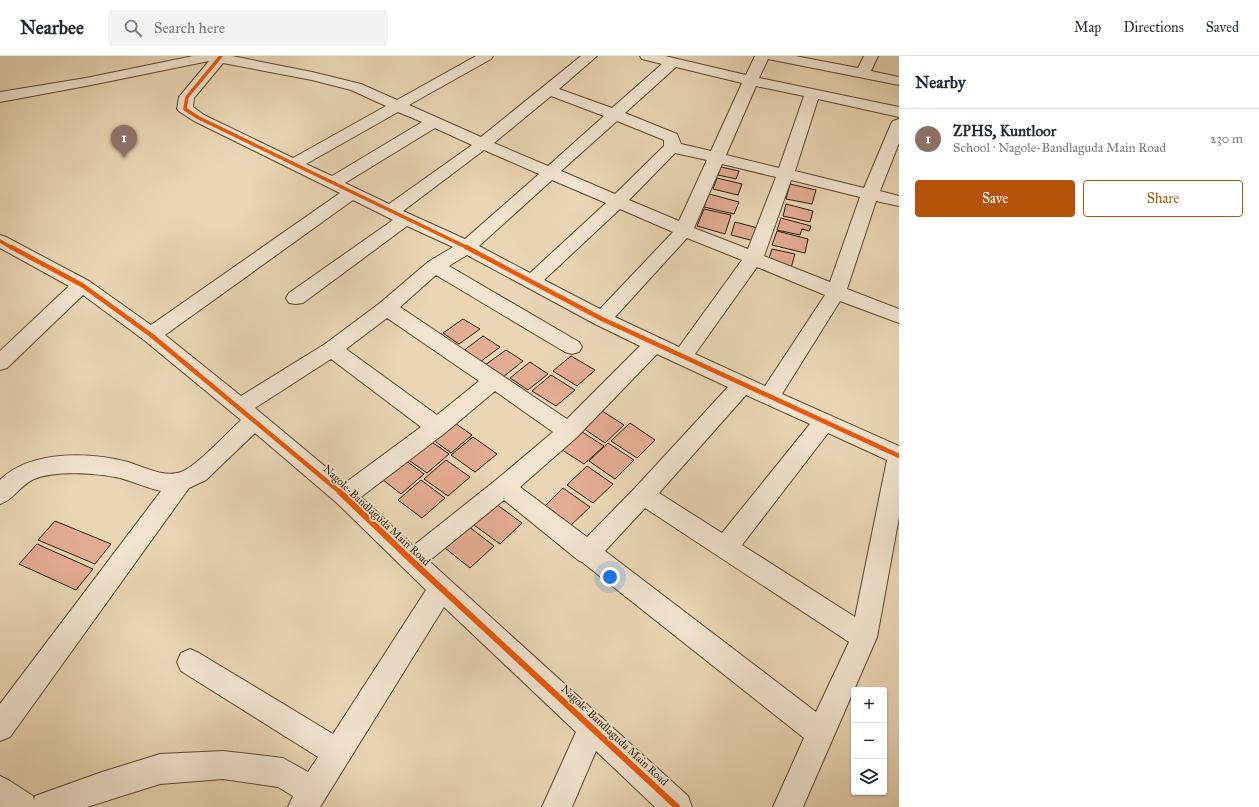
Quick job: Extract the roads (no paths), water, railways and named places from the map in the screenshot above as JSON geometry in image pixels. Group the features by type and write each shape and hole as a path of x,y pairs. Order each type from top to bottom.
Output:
{"street":[{"path":"294,164 486,56"},
{"path":"296,298 399,215 590,56"},
{"path":"647,56 673,62 699,62 752,81 899,112"},
{"path":"602,319 684,230 762,56"},
{"path":"773,56 790,58 899,81"},
{"path":"862,74 870,56"},
{"path":"218,57 188,97 185,109 199,118 467,247 602,319 899,456 864,637 788,807"},
{"path":"0,97 218,57 312,76 356,87 483,144 684,230 899,316"},
{"path":"4,484 26,473 39,469 66,466 94,465 120,469 163,483 181,482 198,474 247,414 387,308 435,266 467,247 549,172 616,115 673,62"},
{"path":"532,282 618,201 672,147 673,142 671,137 550,90"},
{"path":"683,356 754,257 785,175 812,94"},
{"path":"333,183 434,122"},
{"path":"770,396 836,292 870,194 899,124"},
{"path":"672,147 899,201"},
{"path":"151,335 353,192"},
{"name":"Nagole-Bandlaguda Main Road","path":"0,241 82,285 151,335 247,414 345,496 412,562 442,588 677,807"},
{"path":"435,266 572,347"},
{"path":"0,363 82,285"},
{"path":"387,308 569,431"},
{"path":"412,562 504,487 569,431 654,344"},
{"path":"332,349 437,426"},
{"path":"345,496 493,381"},
{"path":"587,553 643,495 743,384"},
{"path":"726,547 824,422"},
{"path":"0,727 181,482"},
{"path":"504,487 587,553 821,733"},
{"path":"643,495 864,637"},
{"path":"46,807 102,787 160,769 223,765 283,773 308,799 442,588"},
{"path":"190,662 337,753"},
{"path":"557,807 592,727"},
{"path":"0,791 22,807"}],"place":[{"name":"ZPHS, Kuntloor","path":"124,158"}]}
